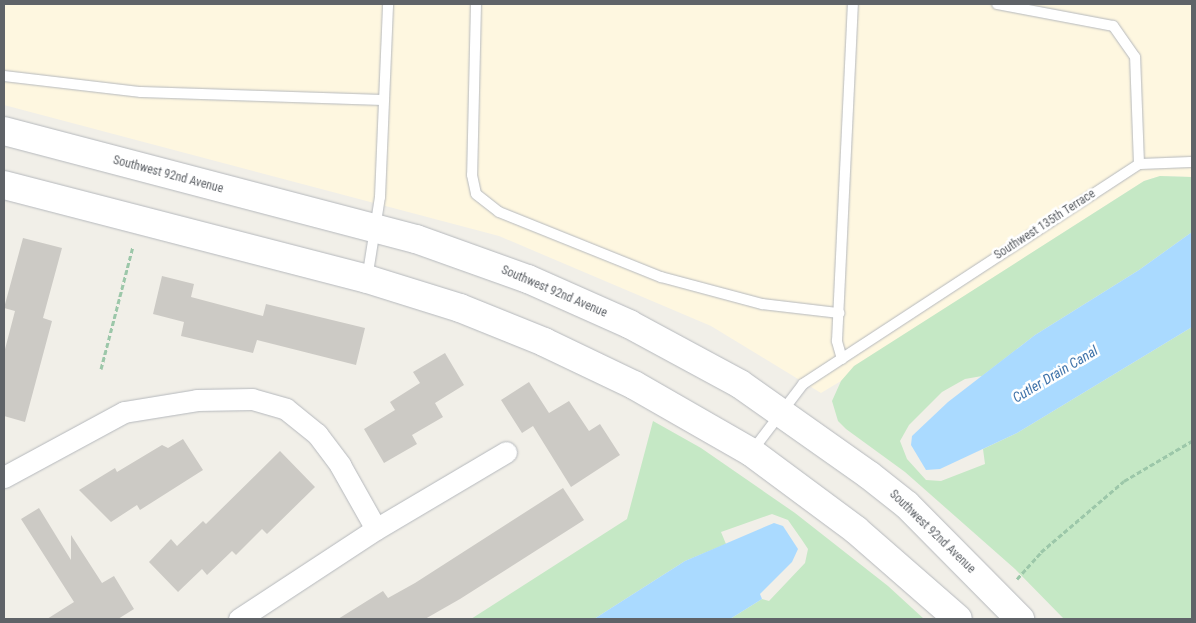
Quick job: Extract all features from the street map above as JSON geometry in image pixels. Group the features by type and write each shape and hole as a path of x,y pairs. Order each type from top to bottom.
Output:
{"street":[{"name":"Southwest 92nd Avenue","path":"4,131 377,229 528,279 629,324 740,384 782,412 907,505 1020,619"},
{"path":"4,185 367,279 460,308 551,345 634,385 751,452 856,530 958,619"},
{"path":"4,477 124,412 198,400 252,399 286,409 317,434 340,465 376,529"},
{"path":"239,619 376,529 506,452"}],"lane":[{"path":"367,279 377,229 388,4"},
{"path":"476,4 472,175 476,194 499,212 661,277 762,304 839,313"},
{"path":"842,359 837,340 852,4"},
{"path":"997,4 1113,26 1134,57 1139,164 1192,162"},
{"path":"4,76 141,92 383,100"},
{"name":"Southwest 135th Terrace","path":"751,452 804,384 1139,164"}],"path":[{"path":"100,369 135,238"},
{"path":"999,598 1041,552 1124,481 1192,441"}],"shaded area":[{"path":"4,4 1192,4 1192,177 1160,176 1144,181 855,366 841,381 821,393 711,326 499,236 4,105"}],"green space":[{"path":"1160,176 1192,177 1192,232 1139,270 1035,335 982,376 965,379 942,392 909,425 900,441 907,459 926,480 941,481 985,464 983,449 1017,433 1192,327 1192,619 1064,619 1015,569 905,472 846,429 838,421 832,401 841,381 854,366 1144,181"},
{"path":"653,421 701,448 795,513 888,586 924,619 730,619 762,599 769,601 805,563 808,549 802,540 788,520 772,514 721,532 726,544 685,561 594,619 471,619 627,519"}],"water":[{"name":"Cutler Drain Canal","path":"1192,232 1192,327 1017,433 940,469 926,470 911,445 912,436 948,402 1035,335 1139,270"},
{"path":"774,523 783,526 798,549 792,562 760,594 762,599 730,619 594,619 685,561"}],"building":[{"path":"23,238 62,248 43,318 52,321 25,422 4,416 4,353 15,311 4,308"},
{"path":"162,276 194,284 191,297 263,316 266,304 365,328 356,365 257,340 253,353 181,336 184,322 153,314"},
{"path":"445,353 464,385 435,403 443,417 412,435 417,444 384,463 364,429 395,410 390,402 420,383 413,372"},
{"path":"529,382 549,413 569,401 589,431 600,424 620,455 571,487 533,426 522,433 501,400"},
{"path":"183,439 203,470 140,510 137,505 111,522 79,490 115,468 117,472 162,445 168,448"},
{"path":"280,451 315,487 267,534 262,529 236,555 232,551 207,575 202,569 178,592 149,562 171,539 177,546 203,521 206,524"},
{"path":"563,488 584,520 460,599 425,619 338,619 383,591 388,598 415,583"},
{"path":"39,508 71,560 71,535 102,583 114,576 134,609 118,619 47,619 74,602 21,519"}]}
